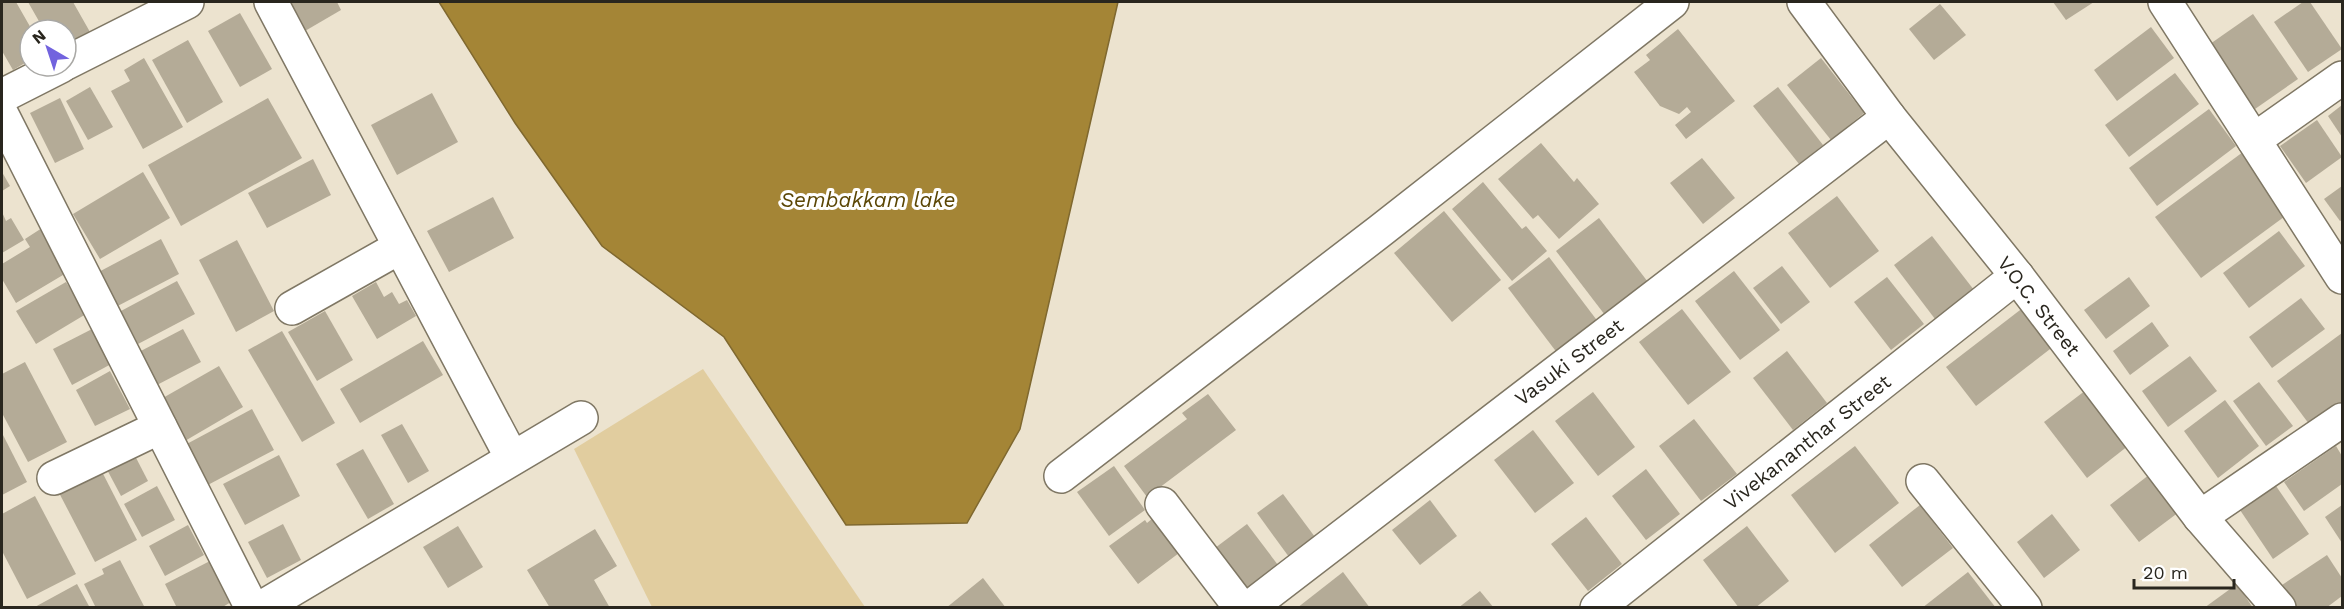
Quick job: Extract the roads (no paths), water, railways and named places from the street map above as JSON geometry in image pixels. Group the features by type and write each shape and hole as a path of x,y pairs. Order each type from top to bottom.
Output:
{"street":[{"path":"78,57 187,2"},
{"path":"271,2 512,458"},
{"path":"1061,476 1380,231 1672,2"},
{"name":"V.O.C. Street","path":"1804,2 1889,117 2017,276 2200,517 2279,608"},
{"path":"2165,2 2343,277"},
{"path":"2,96 37,78"},
{"path":"2254,140 2343,78"},
{"path":"2,115 160,427 263,606 580,418"},
{"name":"Vasuki Street","path":"1249,608 1889,117"},
{"path":"292,308 400,246"},
{"name":"Vivekananthar Street","path":"1597,608 2017,276"},
{"path":"2200,517 2343,420"},
{"path":"54,478 160,427"},
{"path":"1923,481 2025,608"},
{"path":"1162,504 1242,608"}],"water":[{"name":"Sembakkam lake","path":"439,2 1118,2 1020,429 967,523 846,525 724,337 602,246 515,123"}]}
